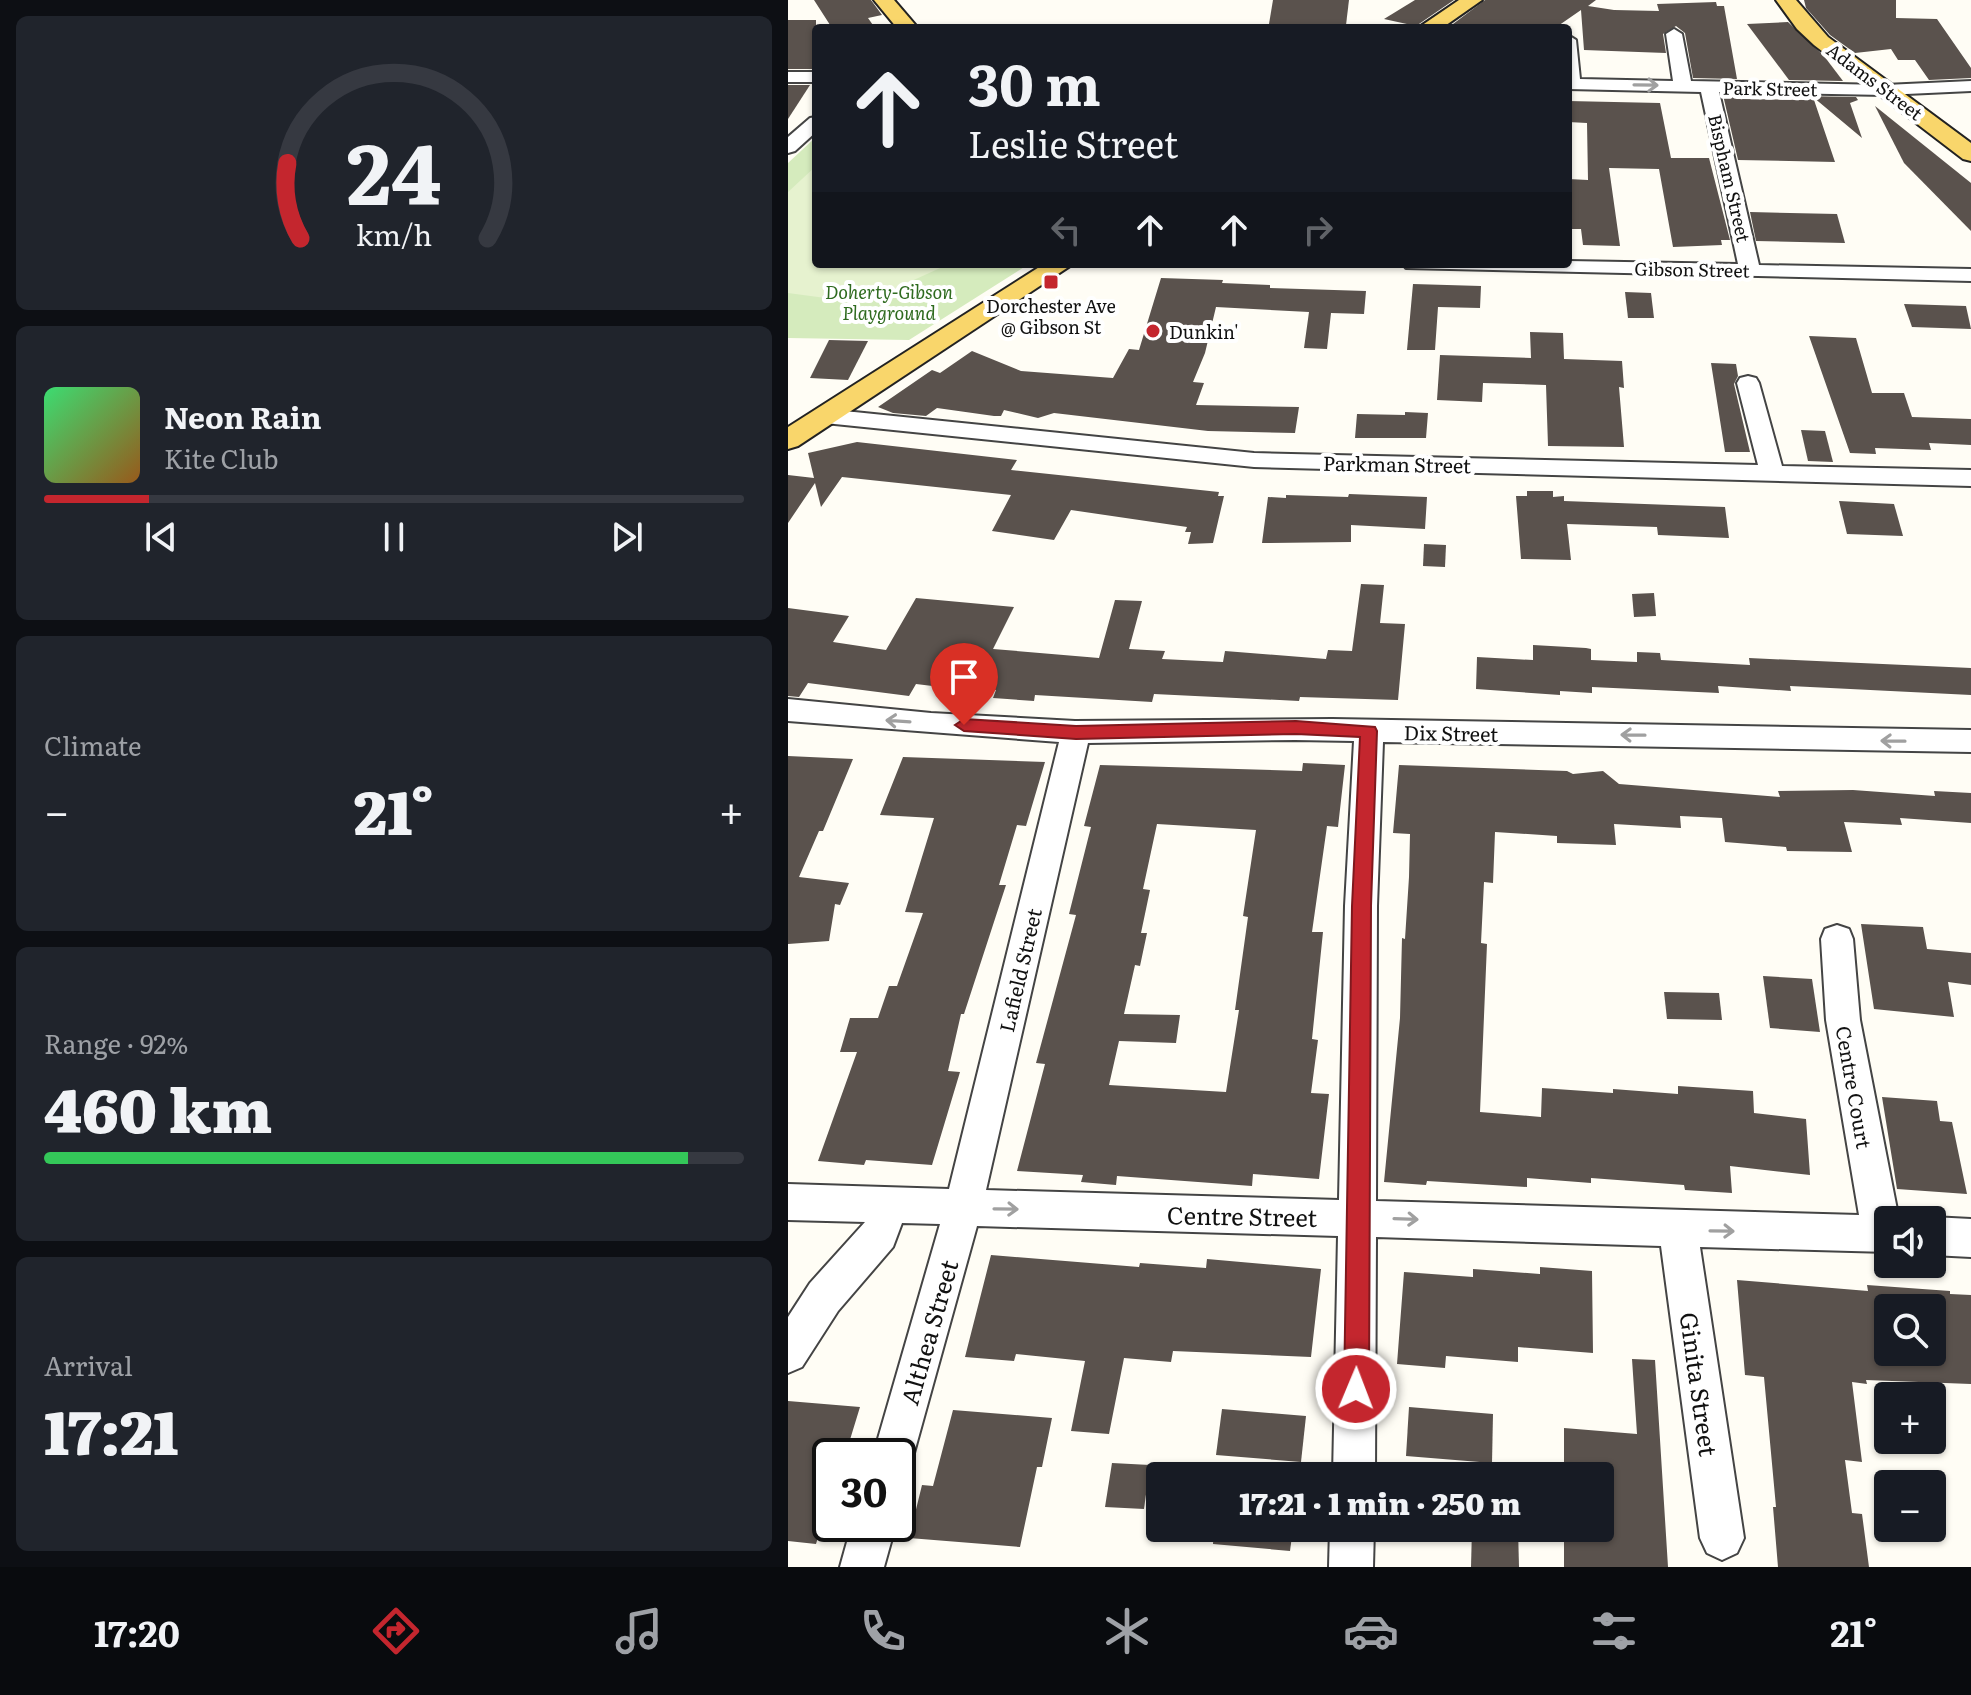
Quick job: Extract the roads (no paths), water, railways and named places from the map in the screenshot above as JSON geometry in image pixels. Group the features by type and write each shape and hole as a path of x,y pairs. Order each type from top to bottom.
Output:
{"main road":[{"path":"884,0 905,24"},
{"path":"1434,24 1472,0"},
{"name":"Adams Street","path":"1786,0 1815,35 1971,154"},
{"path":"789,439 1055,268"}],"street":[{"path":"1674,34 1683,86"},
{"path":"788,77 812,77"},
{"name":"Park Street","path":"1572,84 1885,90 1971,86"},
{"name":"Bispham Street","path":"1709,87 1750,270"},
{"path":"788,147 812,126"},
{"name":"Gibson Street","path":"1572,267 1971,275"},
{"path":"1748,383 1772,473"},
{"name":"Parkman Street","path":"825,416 1240,459 1971,478"},
{"name":"Dix Street","path":"788,710 880,720 1076,732 1296,727 1369,731 1971,741"},
{"path":"1354,1462 1361,906 1369,731"},
{"name":"Lafield Street","path":"963,1208 1076,732"},
{"name":"Centre Court","path":"1837,939 1843,1020 1880,1206"},
{"name":"Centre Street","path":"788,1202 1874,1234"},
{"path":"788,1353 824,1297 880,1234 889,1206"},
{"name":"Althea Street","path":"899,1438 963,1208"},
{"name":"Ginita Street","path":"1678,1230 1722,1538"},
{"path":"1946,1237 1971,1238"},
{"path":"862,1567 869,1542"},
{"path":"1351,1567 1352,1542"}],"place":[{"name":"Dorchester Ave @ Gibson St","path":"1051,282"},
{"name":"Dunkin'","path":"1153,331"}],"park label":[{"name":"Doherty-Gibson Playground","path":"889,301"}]}
